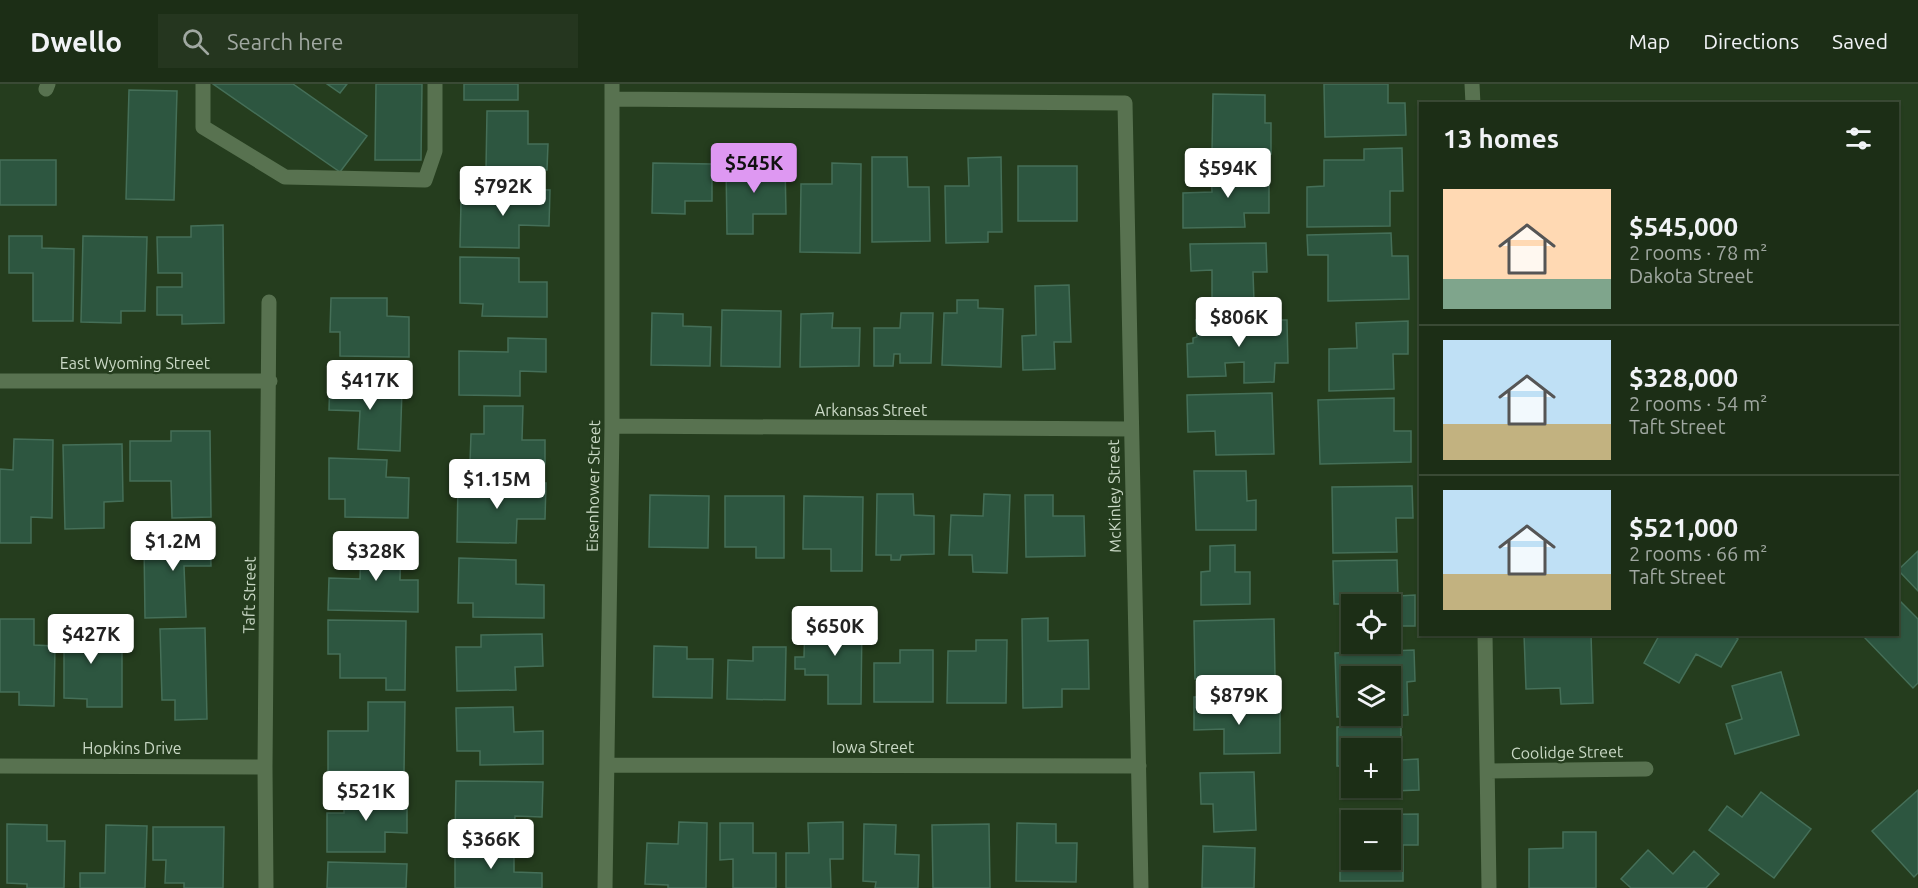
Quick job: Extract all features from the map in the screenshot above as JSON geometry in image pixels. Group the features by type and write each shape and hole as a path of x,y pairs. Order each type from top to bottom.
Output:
{"street":[{"path":"203,84 203,127 285,177 425,180 435,151 435,84"},
{"path":"1472,84 1473,102"},
{"name":"McKinley Street","path":"612,92 1125,103 1141,888"},
{"name":"Eisenhower Street","path":"605,888 612,426 612,92"},
{"name":"Taft Street","path":"266,888 269,302"},
{"name":"East Wyoming Street","path":"0,381 270,381"},
{"name":"Arkansas Street","path":"612,426 1130,429"},
{"name":"Coolidge Street","path":"1485,636 1489,888"},
{"name":"Iowa Street","path":"607,765 1139,766"},
{"name":"Hopkins Drive","path":"0,766 265,766"},
{"name":"Coolidge Street","path":"1488,771 1646,769"}],"building":[{"path":"213,84 293,84 367,136 340,172"},
{"path":"327,84 347,84 340,93"},
{"path":"376,84 422,84 421,160 375,160"},
{"path":"464,84 518,84 518,100 464,100"},
{"path":"1324,84 1388,84 1388,103 1405,103 1406,135 1325,137"},
{"path":"129,90 177,91 174,200 126,199"},
{"path":"1213,94 1265,95 1265,123 1271,123 1271,154 1212,153"},
{"path":"487,111 528,111 528,144 548,144 547,170 486,169"},
{"path":"1402,148 1403,191 1390,191 1390,226 1307,227 1307,187 1324,186 1324,160 1364,160 1364,149"},
{"path":"872,157 907,157 908,187 929,187 930,241 872,242"},
{"path":"1001,157 1002,232 988,232 988,242 946,243 945,186 969,186 968,158"},
{"path":"0,160 56,160 56,205 0,205"},
{"path":"653,163 712,164 712,201 685,201 685,214 652,213"},
{"path":"726,163 785,163 786,214 753,214 753,234 727,234"},
{"path":"832,163 861,164 860,253 800,252 801,184 832,184"},
{"path":"1018,166 1077,166 1077,221 1018,221"},
{"path":"1269,168 1269,213 1244,213 1245,227 1183,228 1183,193 1212,192 1211,170"},
{"path":"483,188 550,190 549,226 519,225 519,248 460,247 461,202 483,202"},
{"path":"223,225 224,323 182,324 182,315 157,315 157,287 182,287 182,273 158,273 157,237 191,237 191,226"},
{"path":"1391,233 1392,256 1408,256 1409,299 1328,301 1328,255 1308,255 1307,235"},
{"path":"9,236 42,236 42,248 74,249 73,321 33,321 33,273 9,273"},
{"path":"83,236 147,237 145,311 121,311 121,323 81,322"},
{"path":"1266,243 1267,272 1253,272 1254,302 1212,302 1212,270 1191,271 1190,244"},
{"path":"460,257 519,258 519,282 547,282 547,317 482,316 483,304 460,303"},
{"path":"1069,285 1071,342 1054,342 1055,369 1023,370 1022,336 1036,335 1035,286"},
{"path":"331,298 387,298 387,316 409,317 409,357 340,356 340,332 330,332"},
{"path":"957,300 978,300 978,308 1003,309 1001,367 942,365 944,313 957,313"},
{"path":"722,310 781,311 780,367 721,366"},
{"path":"652,313 683,314 683,326 711,327 710,366 651,365"},
{"path":"833,313 832,328 860,328 859,366 800,367 801,314"},
{"path":"901,313 933,313 931,363 900,363 900,354 894,354 893,366 874,366 874,328 900,328"},
{"path":"1196,320 1287,320 1288,363 1275,363 1274,382 1244,383 1244,362 1225,363 1226,376 1188,377 1187,344 1193,343 1193,338 1197,337"},
{"path":"1408,321 1408,354 1393,354 1394,389 1329,391 1329,349 1357,348 1356,323"},
{"path":"508,338 546,339 546,372 520,371 520,396 459,395 459,351 508,352"},
{"path":"330,377 378,379 378,389 402,390 400,451 358,449 360,411 329,410"},
{"path":"1272,393 1274,454 1216,455 1215,431 1188,432 1187,395"},
{"path":"1394,398 1394,431 1411,431 1411,462 1320,464 1318,400"},
{"path":"484,406 523,406 522,440 545,440 545,464 470,463 471,434 484,434"},
{"path":"171,431 210,431 211,517 172,518 171,481 130,481 130,441 171,441"},
{"path":"14,439 53,440 52,518 31,517 31,543 0,543 0,469 13,470"},
{"path":"122,444 123,501 104,502 104,528 65,529 63,445"},
{"path":"329,458 387,460 386,477 409,478 408,518 345,517 345,499 329,499"},
{"path":"1194,471 1246,471 1247,501 1256,500 1256,530 1196,530"},
{"path":"458,482 546,483 545,519 517,519 516,543 457,542"},
{"path":"1412,486 1413,518 1396,518 1397,552 1333,553 1332,487"},
{"path":"877,494 913,494 914,515 934,516 934,554 901,555 900,560 891,560 891,555 876,555"},
{"path":"984,494 1010,495 1007,573 973,572 972,555 949,555 951,515 983,516"},
{"path":"650,495 709,496 708,548 649,547"},
{"path":"1025,495 1053,495 1053,516 1084,516 1085,556 1026,557"},
{"path":"725,496 784,496 784,558 756,558 756,547 725,547"},
{"path":"804,496 863,497 862,571 831,571 831,549 803,549"},
{"path":"210,530 211,566 184,566 186,617 145,618 144,543 177,542 176,531"},
{"path":"361,539 401,540 400,580 418,580 418,612 328,610 329,578 360,579"},
{"path":"1235,545 1235,572 1250,572 1250,604 1201,605 1201,572 1210,571 1210,546"},
{"path":"1918,551 1918,591 1899,571"},
{"path":"459,558 516,560 516,584 544,585 544,618 473,617 473,603 458,603"},
{"path":"1397,560 1398,594 1341,594 1341,604 1334,604 1333,561"},
{"path":"1415,595 1415,626 1401,626 1401,596"},
{"path":"1899,602 1918,619 1918,683 1913,688 1863,636 1899,636"},
{"path":"1048,618 1048,641 1088,640 1089,689 1062,689 1062,707 1023,708 1022,619"},
{"path":"0,619 34,619 34,645 55,646 54,706 19,705 19,692 0,692"},
{"path":"805,619 862,619 861,704 828,704 828,675 805,675 805,669 795,669 795,657 804,657"},
{"path":"1274,619 1275,677 1195,679 1194,621"},
{"path":"64,620 102,620 102,647 122,647 122,707 87,707 87,699 64,698"},
{"path":"328,620 406,621 405,690 386,690 386,678 340,678 340,654 328,654"},
{"path":"205,628 207,719 175,720 175,700 162,700 160,629"},
{"path":"542,634 543,666 515,667 516,690 457,691 456,647 481,647 481,635"},
{"path":"1524,636 1591,636 1593,703 1561,704 1560,688 1526,689"},
{"path":"1659,636 1734,636 1738,639 1721,667 1696,654 1679,683 1644,663"},
{"path":"976,640 1007,640 1006,703 947,703 948,651 976,651"},
{"path":"654,646 687,647 687,659 713,659 712,698 653,697"},
{"path":"753,647 786,647 785,700 727,699 728,660 753,661"},
{"path":"900,650 933,650 933,702 874,702 874,663 900,663"},
{"path":"1401,650 1414,650 1415,681 1407,682 1408,715 1401,715 1401,666 1341,666 1341,717 1337,717 1335,653 1401,654"},
{"path":"1781,672 1799,735 1735,754 1726,724 1742,719 1732,686"},
{"path":"1230,696 1231,710 1280,709 1280,753 1224,754 1224,729 1194,730 1194,697"},
{"path":"368,702 405,702 404,772 328,771 328,731 368,731"},
{"path":"513,707 514,732 543,731 543,764 480,765 480,751 457,751 456,708"},
{"path":"1401,726 1401,738 1341,738 1341,766 1337,766 1337,727"},
{"path":"1418,759 1419,790 1401,791 1401,760"},
{"path":"1254,772 1256,830 1214,832 1213,804 1201,804 1200,773"},
{"path":"456,781 543,782 542,817 515,816 514,838 455,837"},
{"path":"1918,790 1918,873 1914,877 1872,831"},
{"path":"1761,792 1811,829 1774,878 1709,830 1727,806 1742,817"},
{"path":"344,793 407,794 407,833 385,832 385,852 327,852 327,813 344,813"},
{"path":"1401,814 1418,814 1418,845 1403,845 1403,881 1340,881 1340,815 1341,870 1401,870"},
{"path":"679,822 707,823 706,888 668,888 668,885 645,884 647,843 678,844"},
{"path":"843,822 843,859 830,859 831,888 786,888 786,853 809,853 808,823"},
{"path":"720,823 753,823 753,853 776,853 776,888 733,888 733,859 720,860"},
{"path":"1017,823 1056,824 1056,843 1077,843 1076,882 1016,881"},
{"path":"7,824 47,825 47,841 65,841 64,888 27,888 27,884 7,883"},
{"path":"864,824 896,825 895,854 919,855 918,888 875,888 876,882 863,881"},
{"path":"989,824 990,888 933,888 932,825"},
{"path":"106,825 147,826 145,888 80,888 80,873 105,873"},
{"path":"153,827 224,827 223,888 184,888 184,883 165,883 166,860 153,860"},
{"path":"1563,832 1596,832 1596,888 1529,888 1529,849 1563,848"},
{"path":"1203,846 1255,848 1254,888 1202,888"},
{"path":"455,848 514,849 514,872 542,873 542,888 455,888"},
{"path":"1648,850 1673,874 1694,851 1719,874 1706,888 1631,888 1621,879"},
{"path":"328,862 407,864 406,888 327,888"}]}
